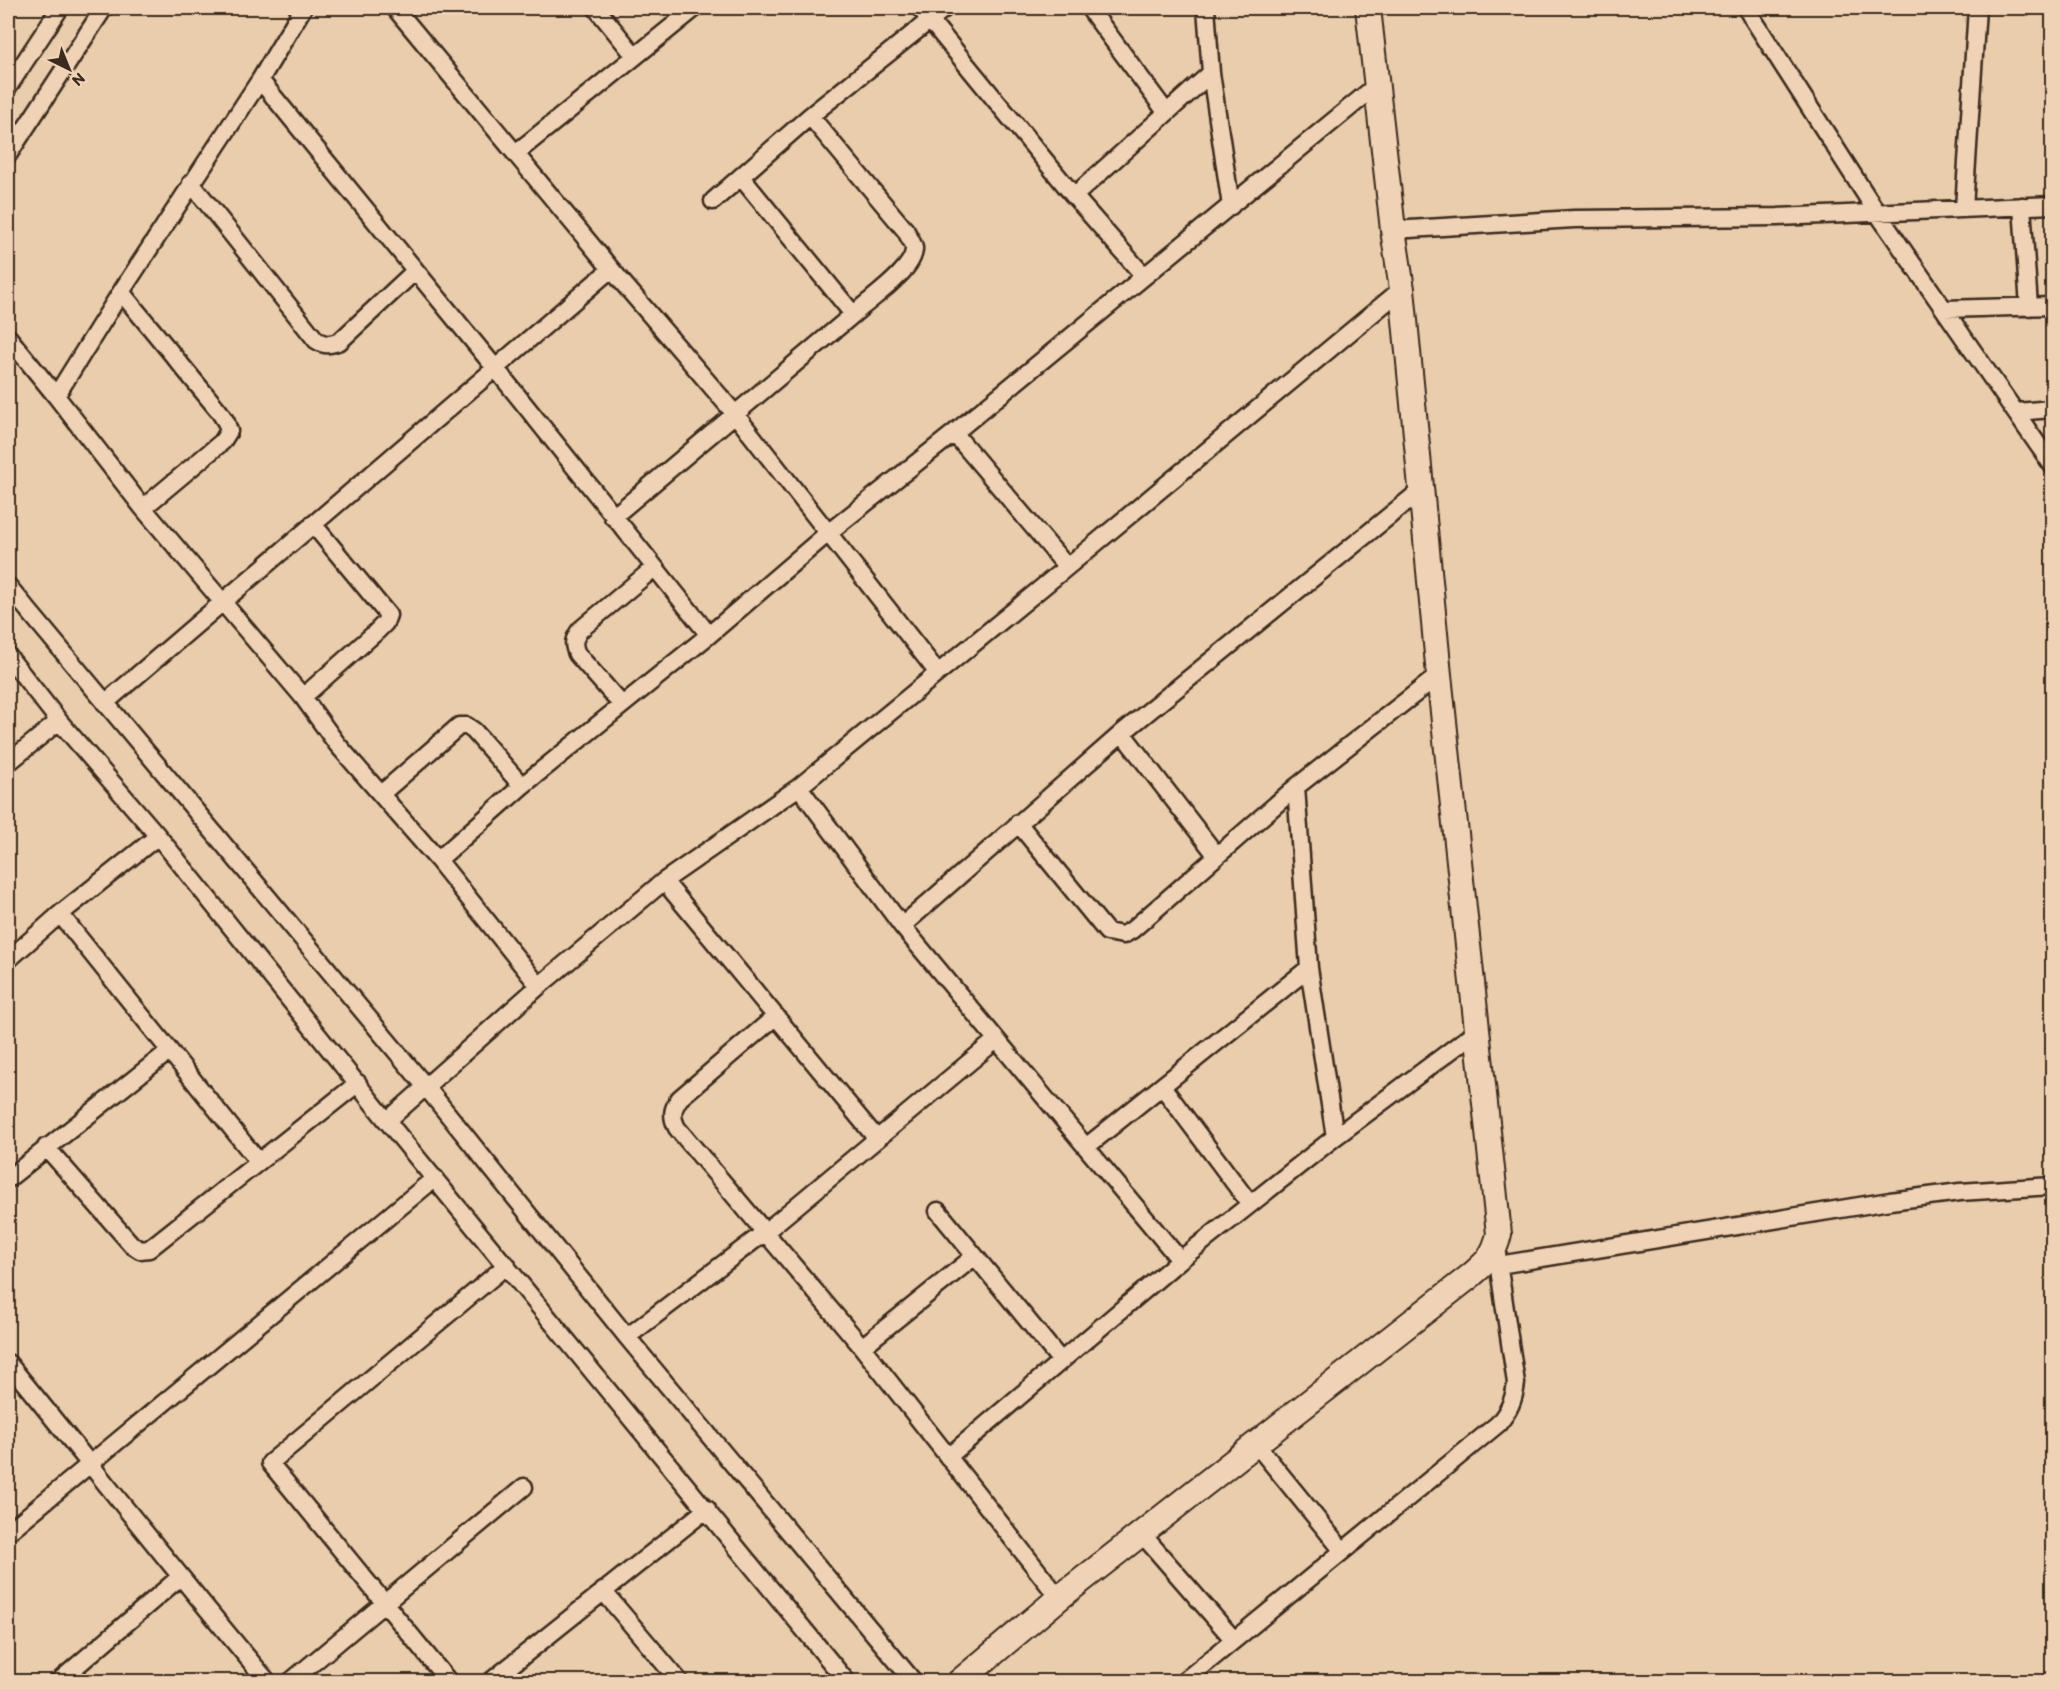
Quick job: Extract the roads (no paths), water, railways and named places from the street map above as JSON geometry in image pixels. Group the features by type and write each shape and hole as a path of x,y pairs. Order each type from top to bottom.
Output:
{"street":[{"path":"8,87 13,68 60,8"},
{"path":"8,155 104,8"},
{"path":"56,396 260,80 303,8"},
{"path":"395,8 611,269 735,414 938,673"},
{"path":"597,8 635,56"},
{"path":"516,153 695,8"},
{"path":"713,201 925,14 945,8"},
{"path":"1089,8 1166,112"},
{"path":"1206,8 1211,73 1231,206"},
{"path":"1183,1682 1498,1424 1514,1400 1516,1383 1497,1257 1499,1234 1420,491 1402,289 1393,230 1368,8"},
{"path":"1746,8 1878,214 2052,465"},
{"path":"1964,208 1977,8"},
{"path":"925,14 1074,196 1144,276"},
{"path":"1074,196 1211,73"},
{"path":"260,80 709,635"},
{"path":"438,860 522,786 709,635 828,533 954,433 1377,85"},
{"path":"613,517 900,274 911,261 914,247 906,231 810,116"},
{"path":"741,177 853,314"},
{"path":"192,183 316,340 323,344 331,345 340,341 415,271"},
{"path":"1393,230 1574,219 1878,214 2052,205"},
{"path":"2022,206 2029,307"},
{"path":"105,703 611,269"},
{"path":"387,1121 539,986 664,881 799,787 1402,289"},
{"path":"121,292 219,411 230,431 222,442 143,508"},
{"path":"1944,309 2052,306"},
{"path":"8,337 143,508 303,697 337,744 438,860 539,986"},
{"path":"2016,411 2052,409"},
{"path":"954,433 1067,567"},
{"path":"902,926 1122,733 1420,491"},
{"path":"303,697 375,633 385,623 388,615 313,524"},
{"path":"622,705 577,654 574,639 580,630 654,568"},
{"path":"8,586 426,1087 627,1336 914,1682"},
{"path":"8,656 59,721 158,836 387,1121 707,1509 846,1682"},
{"path":"1018,823 1107,932 1124,935 1296,787 1439,675"},
{"path":"8,764 59,721"},
{"path":"381,794 459,726 467,726 474,731 522,786"},
{"path":"1122,733 1217,856"},
{"path":"799,787 902,926 1180,1260"},
{"path":"1296,787 1310,968 1335,1137"},
{"path":"8,960 60,914 158,836"},
{"path":"664,881 877,1139"},
{"path":"60,914 168,1052 258,1161"},
{"path":"1086,1147 1310,968"},
{"path":"776,1016 680,1098 674,1107 672,1118 677,1128 862,1347 1059,1598"},
{"path":"948,1457 1180,1260 1335,1137 1477,1031"},
{"path":"627,1336 765,1232 996,1040"},
{"path":"8,1179 168,1052"},
{"path":"46,1147 132,1245 140,1250 149,1249 358,1083"},
{"path":"1162,1086 1250,1204"},
{"path":"8,1532 435,1178"},
{"path":"959,1682 1059,1598 1486,1263 1497,1257 1890,1200 1950,1193 2052,1186"},
{"path":"938,1211 1061,1361"},
{"path":"862,1347 975,1256"},
{"path":"449,1682 270,1463 507,1265"},
{"path":"8,1363 180,1577 268,1682"},
{"path":"1256,1444 1343,1551"},
{"path":"290,1682 524,1487"},
{"path":"490,1682 707,1509"},
{"path":"1142,1533 1234,1640"},
{"path":"66,1679 180,1577"},
{"path":"603,1591 680,1682"}]}
